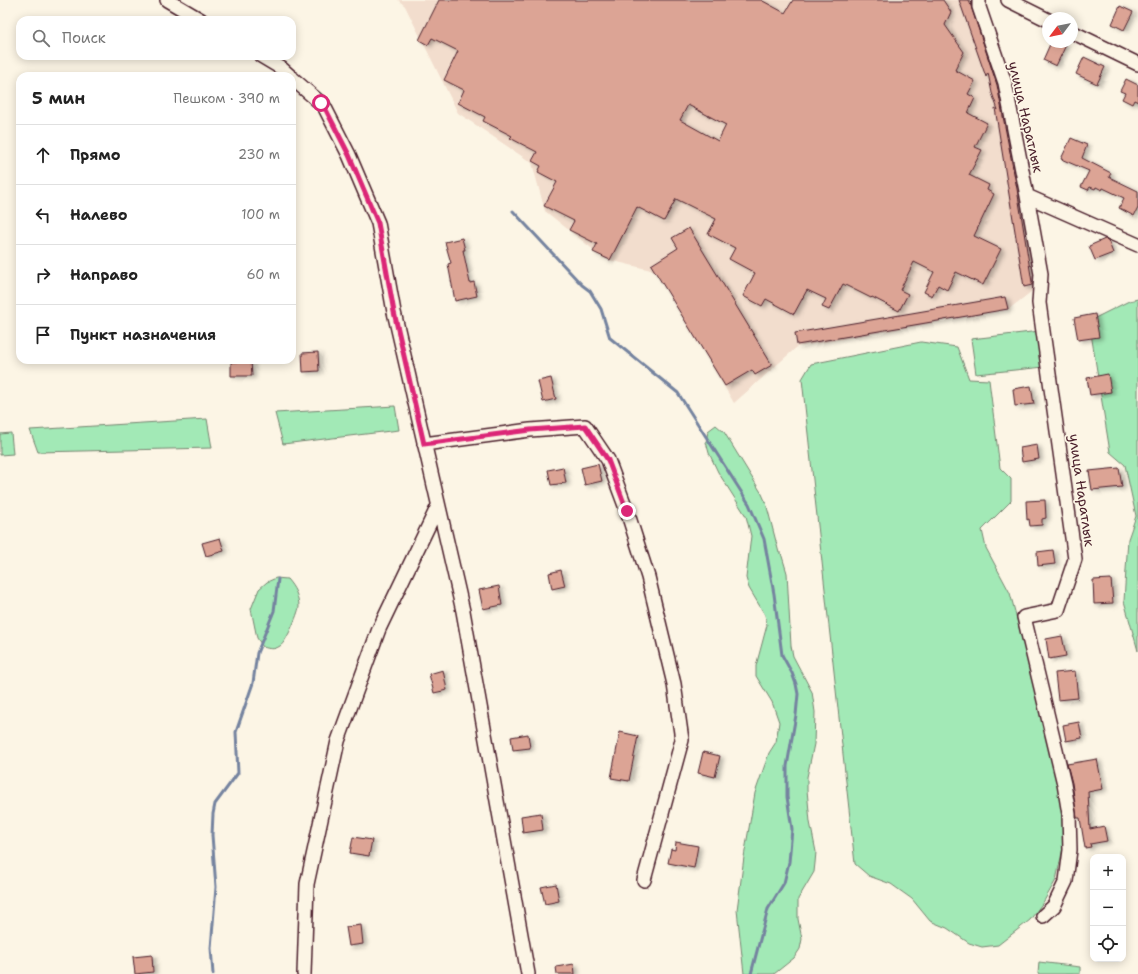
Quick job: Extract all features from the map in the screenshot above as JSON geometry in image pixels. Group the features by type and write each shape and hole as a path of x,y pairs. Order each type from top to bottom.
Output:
{"street":[{"path":"167,0 194,16"},
{"name":"улица Наратлык","path":"979,0 979,7 1005,83 1041,274 1039,303 1075,559 1058,610 1024,617 1064,784 1069,814 1070,850 1066,882 1054,906 1043,916"},
{"path":"1008,0 1042,17"},
{"path":"1078,35 1138,64"},
{"path":"268,60 285,72"},
{"path":"296,81 324,106 349,155 378,223 394,312 463,611 528,974"},
{"path":"1027,196 1138,246"},
{"path":"424,444 530,430 585,426 608,460 627,511 648,577 674,684 682,740 644,880"},
{"path":"304,974 306,884 338,741 379,629 438,506"}],"shaded area":[{"path":"398,0 971,0 1002,89 1036,288 1009,309 797,347 734,403 655,271 605,259 545,211 532,163 458,113 405,6"}],"green space":[{"path":"1138,299 1138,651 1124,601 1128,539 1136,516 1125,465 1110,452 1089,321 1129,301"},
{"path":"1040,331 1044,367 976,374 971,339"},
{"path":"921,342 957,347 969,379 989,380 1000,468 1011,479 1011,501 982,530 986,548 1010,593 1037,694 1066,814 1063,848 1056,880 1044,901 1030,920 998,945 982,947 969,943 947,928 930,921 912,899 891,884 869,876 855,864 802,379 811,364"},
{"path":"395,406 399,430 283,444 275,413"},
{"path":"207,419 212,448 38,452 30,430"},
{"path":"716,425 724,432 766,503 779,553 781,553 787,573 791,646 793,656 812,692 815,712 814,744 807,777 810,822 816,852 814,872 798,899 798,919 802,939 800,949 794,958 774,974 744,974 737,910 755,793 769,753 776,742 779,722 772,702 756,676 756,666 767,625 765,615 749,588 746,578 751,536 746,516 718,472 709,453 706,442 708,431"},
{"path":"11,433 13,454 0,455 0,434"},
{"path":"276,578 287,579 290,582 297,595 299,607 285,640 280,646 270,649 263,647 257,638 251,609 259,589 267,582"},
{"path":"1039,962 1080,967 1080,974 1038,974"}],"building":[{"path":"439,0 761,0 785,13 793,0 943,0 951,12 945,25 964,52 955,70 975,81 968,94 975,98 968,113 987,123 975,147 982,150 969,175 989,185 987,190 994,194 974,236 1001,249 983,285 956,272 947,290 938,285 932,296 924,292 934,272 914,262 900,290 908,294 899,311 843,284 829,310 822,307 826,299 807,290 794,314 766,299 762,306 743,296 755,273 729,259 735,248 708,234 716,219 676,199 664,221 637,207 610,260 593,252 597,244 569,230 574,221 544,206 557,182 538,172 541,166 532,161 537,152 510,138 512,136 483,121 485,117 458,103 464,90 444,80 458,51 432,38 428,45 419,40","holes":["688,105 726,125 718,141 680,120"]},
{"path":"959,0 969,0 997,85 1017,189 1032,282 1032,285 1024,287 995,108 998,110 992,93 988,73 986,77"},
{"path":"1120,6 1133,12 1124,30 1112,24"},
{"path":"1048,48 1065,48 1056,66 1043,60"},
{"path":"1084,57 1105,67 1097,84 1076,74"},
{"path":"1126,79 1138,85 1138,102 1134,100 1132,104 1122,99 1125,93 1120,91"},
{"path":"1071,138 1087,145 1082,158 1111,173 1109,177 1138,191 1138,208 1134,216 1119,208 1124,198 1103,188 1102,190 1096,187 1095,189 1090,187 1088,190 1081,187 1089,171 1061,159"},
{"path":"689,228 772,365 755,375 752,370 725,386 651,265 678,248 672,238"},
{"path":"462,238 470,283 474,282 477,296 455,301 448,264 451,263 445,242"},
{"path":"1105,239 1108,240 1113,253 1095,260 1089,246"},
{"path":"1005,297 1008,309 797,345 795,333"},
{"path":"1095,314 1099,337 1078,340 1074,318"},
{"path":"318,352 319,371 303,372 302,353"},
{"path":"231,364 251,364 252,376 231,376"},
{"path":"1108,374 1111,392 1090,395 1087,378"},
{"path":"551,378 556,399 543,402 538,381"},
{"path":"1031,386 1034,404 1015,406 1013,389"},
{"path":"1037,445 1039,459 1022,462 1020,448"},
{"path":"598,464 602,481 585,485 581,468"},
{"path":"563,467 566,483 551,485 548,470"},
{"path":"1119,468 1122,487 1092,490 1089,471"},
{"path":"1045,500 1046,518 1042,519 1042,525 1030,526 1029,519 1027,520 1026,501"},
{"path":"220,538 224,551 206,556 202,543"},
{"path":"1053,550 1055,564 1038,566 1037,552"},
{"path":"561,570 565,586 552,589 549,573"},
{"path":"1111,579 1113,603 1094,604 1093,580"},
{"path":"499,586 502,605 483,609 479,590"},
{"path":"1062,636 1066,656 1049,659 1046,639"},
{"path":"443,670 447,690 434,693 429,674"},
{"path":"1075,671 1078,698 1058,700 1055,673"},
{"path":"1079,722 1082,738 1066,741 1063,725"},
{"path":"620,732 638,736 629,781 611,778"},
{"path":"528,734 530,748 513,750 511,737"},
{"path":"703,752 720,756 715,777 698,773"},
{"path":"1097,759 1103,789 1088,792 1090,829 1104,826 1107,841 1090,844 1091,847 1085,848 1080,818 1077,818 1072,783 1067,764"},
{"path":"541,813 543,830 523,833 521,816"},
{"path":"353,837 372,840 369,856 350,853"},
{"path":"676,842 698,846 694,868 668,863 671,849 675,850"},
{"path":"556,884 559,901 545,904 541,887"},
{"path":"361,925 363,944 349,946 346,927"},
{"path":"152,955 153,972 135,974 133,957"},
{"path":"574,964 575,974 557,974 556,967"}],"waterway":[{"path":"513,211 582,285 590,291 601,309 610,338 678,393 749,504 764,539 774,594 782,655 792,673 798,694 787,766 787,797 792,829 789,862 784,883 768,909 751,974"},
{"path":"213,974 211,948 216,887 212,835 213,814 215,804 238,773 236,732 253,683 257,653 274,611 278,579"}],"route":[{"path":"321,103 324,106 349,155 378,223 394,312 424,444 530,430 585,426 608,460 627,511"}]}
